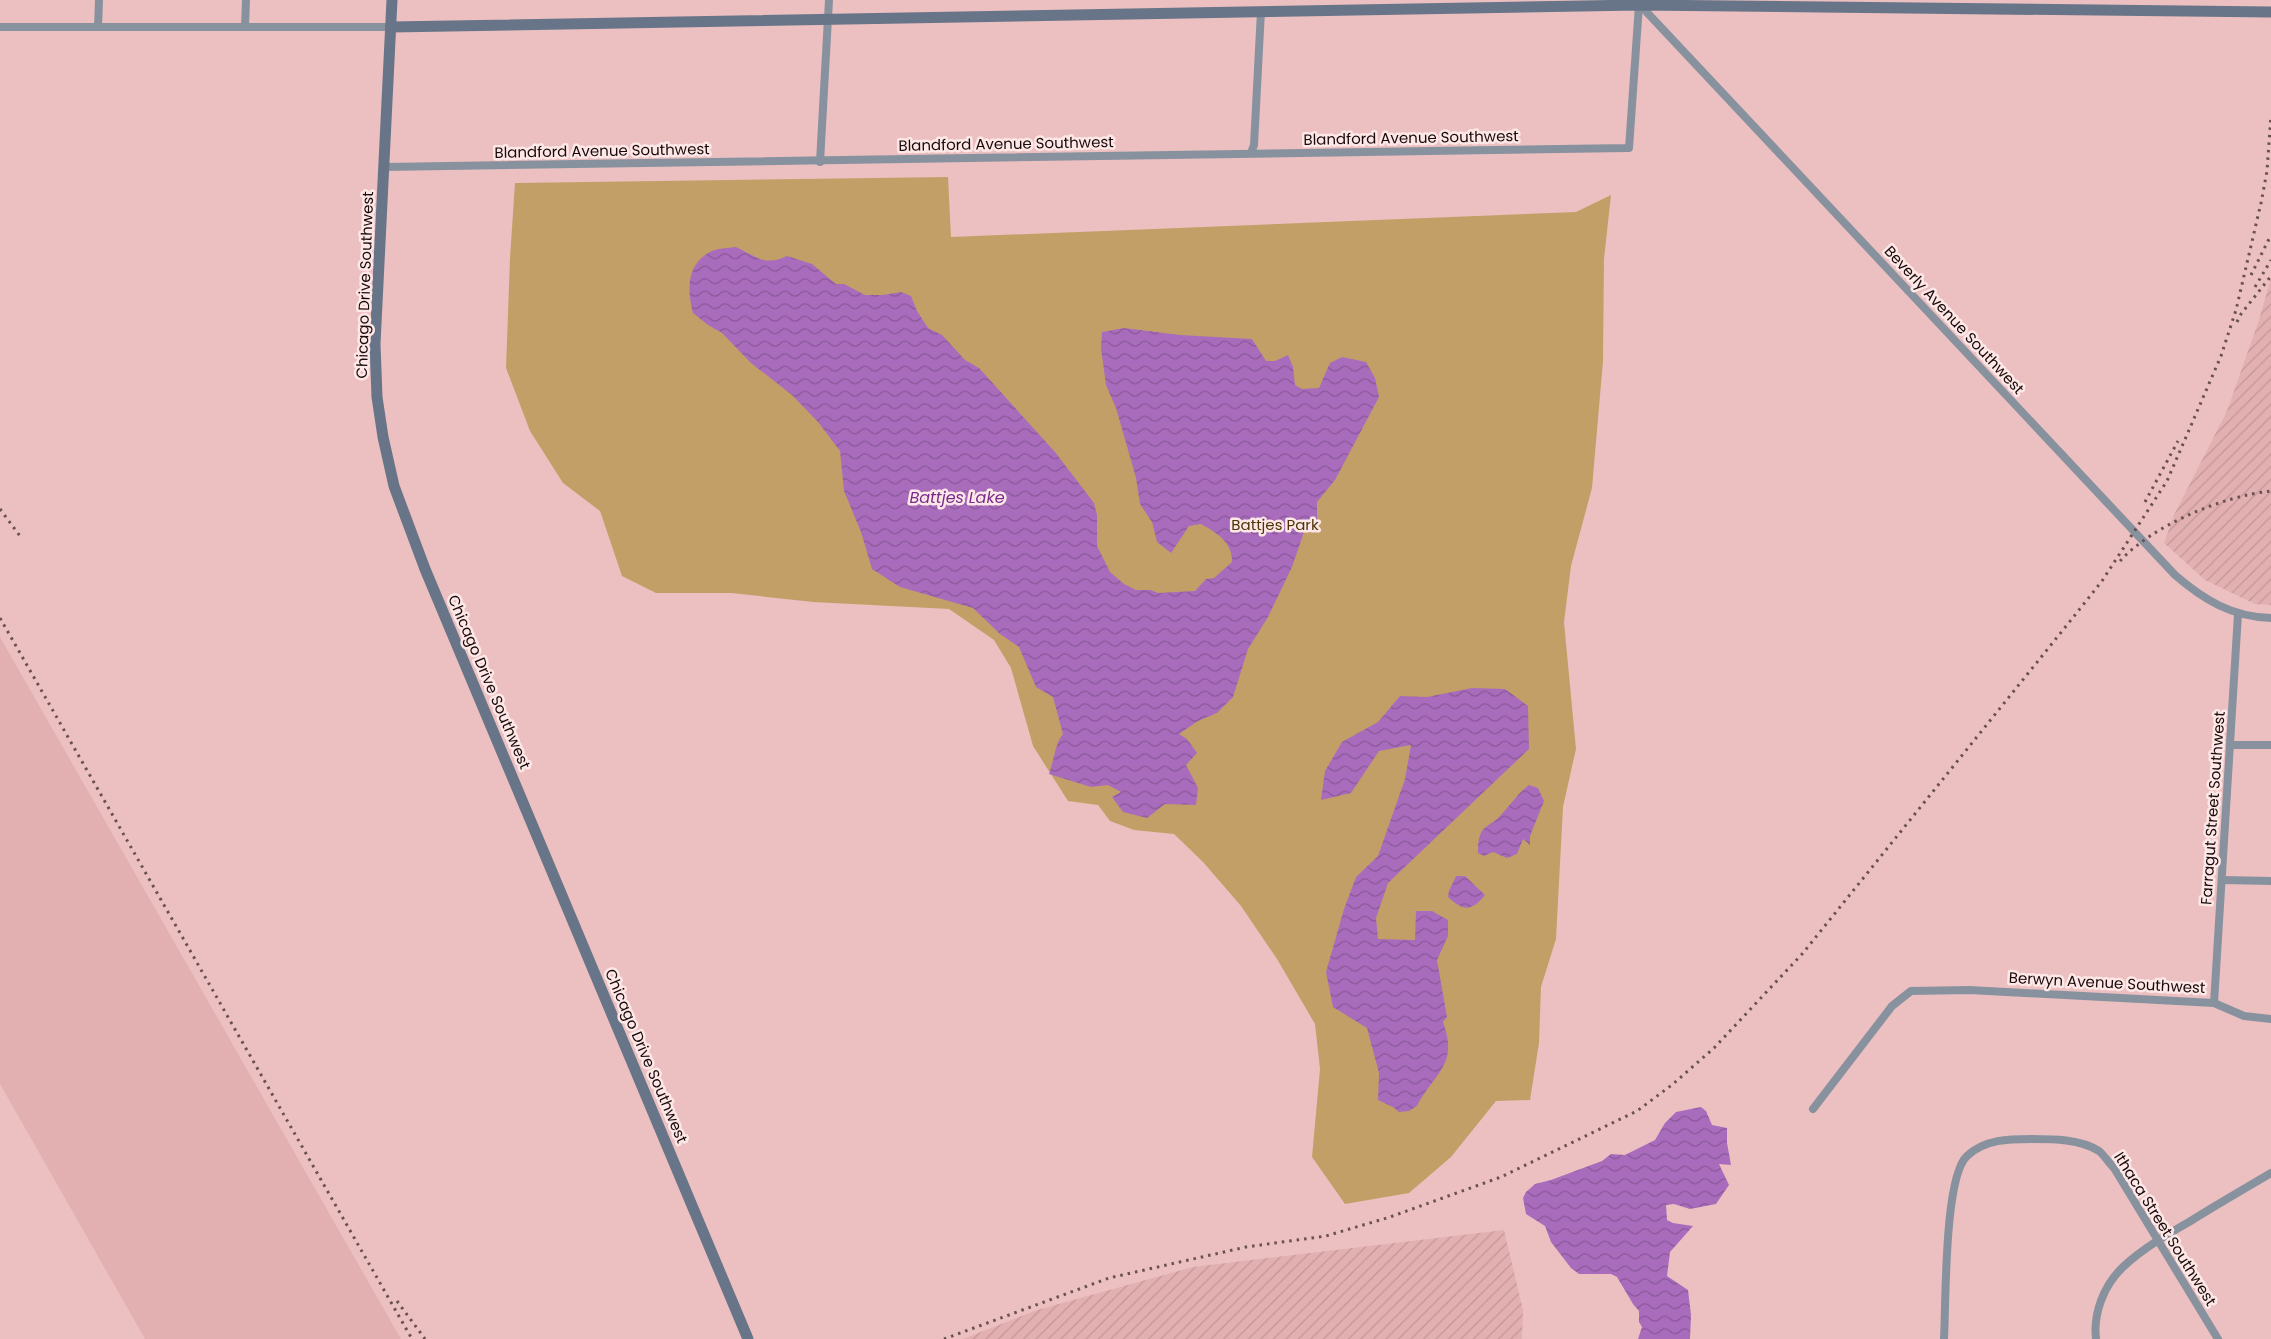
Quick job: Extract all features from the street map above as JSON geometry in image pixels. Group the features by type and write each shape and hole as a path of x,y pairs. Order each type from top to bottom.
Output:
{"street":[{"path":"98,27 100,0"},
{"path":"245,26 246,0"},
{"name":"Chicago Drive Southwest","path":"392,0 375,364 379,415 394,486 425,569 748,1339"},
{"path":"820,162 829,0"},
{"path":"0,27 391,27 1637,2 2271,12"},
{"name":"Blandford Avenue Southwest","path":"384,167 820,162 1629,148 1637,2"},
{"name":"Beverly Avenue Southwest","path":"1637,2 2175,575 2194,592 2215,605 2238,614 2271,618"},
{"path":"1251,154 1254,145 1261,11"},
{"name":"Farragut Street Southwest","path":"2214,1003 2238,614"},
{"path":"2231,745 2271,745"},
{"path":"2222,880 2271,881"},
{"name":"Berwyn Avenue Southwest","path":"1813,1109 1892,1006 1911,991 1968,990 2214,1003 2244,1016 2271,1019"},
{"name":"Ithaca Street Southwest","path":"1944,1339 1950,1219 1955,1178 1965,1157 1978,1147 1997,1140 2026,1139 2051,1139 2076,1143 2099,1152 2114,1168 2218,1339"},
{"path":"2096,1339 2094,1326 2100,1304 2106,1288 2122,1267 2158,1240 2271,1173"}],"shaded area":[{"path":"2271,278 2271,605 2255,604 2205,580 2164,543 2174,515 2227,411 2259,320"},
{"path":"0,637 401,1339 145,1339 0,1084"},
{"path":"1504,1230 1523,1310 1522,1339 963,1339 1037,1310 1193,1267"}],"green space":[{"name":"Battjes Park","path":"948,177 951,237 1576,212 1611,195 1604,259 1603,361 1592,488 1571,566 1564,622 1576,749 1563,807 1556,939 1541,987 1539,1043 1530,1100 1496,1101 1451,1157 1409,1193 1345,1204 1312,1157 1320,1069 1315,1024 1277,959 1241,906 1203,862 1174,834 1134,830 1110,821 1098,805 1068,801 1033,746 1011,668 994,640 949,609 813,602 731,593 656,593 622,576 600,511 563,483 530,431 506,368 515,183"}],"water":[{"name":"Battjes Lake","path":"736,247 761,259 773,260 787,256 812,264 836,284 844,284 865,295 901,292 911,296 917,311 928,328 942,335 965,360 979,368 1055,452 1094,503 1097,515 1097,546 1110,572 1124,584 1136,590 1151,590 1158,593 1195,591 1206,579 1214,578 1232,562 1232,555 1223,539 1201,524 1189,526 1171,553 1157,542 1152,522 1140,504 1136,478 1116,408 1106,385 1101,348 1102,332 1124,328 1180,335 1252,339 1266,361 1275,361 1288,355 1293,367 1295,385 1302,389 1319,388 1330,363 1342,357 1366,362 1375,378 1379,397 1335,480 1317,502 1317,521 1305,529 1292,567 1268,617 1248,649 1233,697 1217,713 1198,721 1179,734 1187,739 1197,753 1186,765 1198,788 1196,805 1165,804 1147,818 1123,812 1112,797 1121,792 1108,785 1091,787 1049,774 1056,747 1063,734 1053,697 1036,687 1019,647 1000,634 973,608 900,587 872,569 861,532 844,491 840,451 818,422 792,395 751,363 722,333 693,313 690,286 693,270 697,263 703,256 712,251"},
{"path":"1472,688 1505,689 1528,706 1529,749 1388,883 1376,918 1378,939 1415,940 1416,911 1432,911 1448,920 1448,936 1437,960 1447,1017 1443,1022 1448,1049 1446,1059 1417,1106 1409,1111 1399,1112 1378,1100 1379,1073 1367,1028 1333,1007 1326,972 1344,909 1356,877 1378,856 1405,779 1411,745 1379,751 1351,793 1321,800 1325,771 1342,742 1378,722 1400,696 1427,697"},
{"path":"1529,785 1538,788 1544,801 1530,836 1530,845 1523,839 1517,854 1507,858 1493,852 1484,856 1478,853 1480,835 1483,830 1497,819"},
{"path":"1456,876 1465,876 1485,895 1472,907 1463,907 1448,897"},
{"path":"1701,1107 1706,1111 1712,1125 1727,1128 1727,1143 1731,1165 1719,1164 1729,1185 1716,1204 1690,1209 1674,1204 1666,1205 1667,1220 1673,1223 1693,1226 1670,1252 1667,1276 1688,1290 1691,1315 1690,1339 1638,1339 1642,1327 1639,1322 1639,1311 1617,1277 1611,1274 1579,1274 1571,1268 1551,1242 1545,1226 1526,1214 1523,1198 1526,1192 1535,1184 1602,1161 1611,1154 1625,1155 1655,1140 1665,1123 1676,1112"}],"railway":[{"path":"944,1339 1109,1278 1246,1247 1326,1236 1390,1217 1501,1177 1637,1111 1673,1084 1714,1048 1803,953 2071,620 2102,581 2167,481 2221,356 2236,310 2267,171 2271,115"},
{"path":"2251,275 2271,235"},
{"path":"2255,287 2271,260"},
{"path":"2237,322 2241,314 2271,276"},
{"path":"2145,502 2178,441"},
{"path":"2120,561 2151,536 2190,514 2232,499 2271,491"},
{"path":"0,509 20,536"},
{"path":"0,618 412,1339"},
{"path":"397,1301 425,1339"}]}
